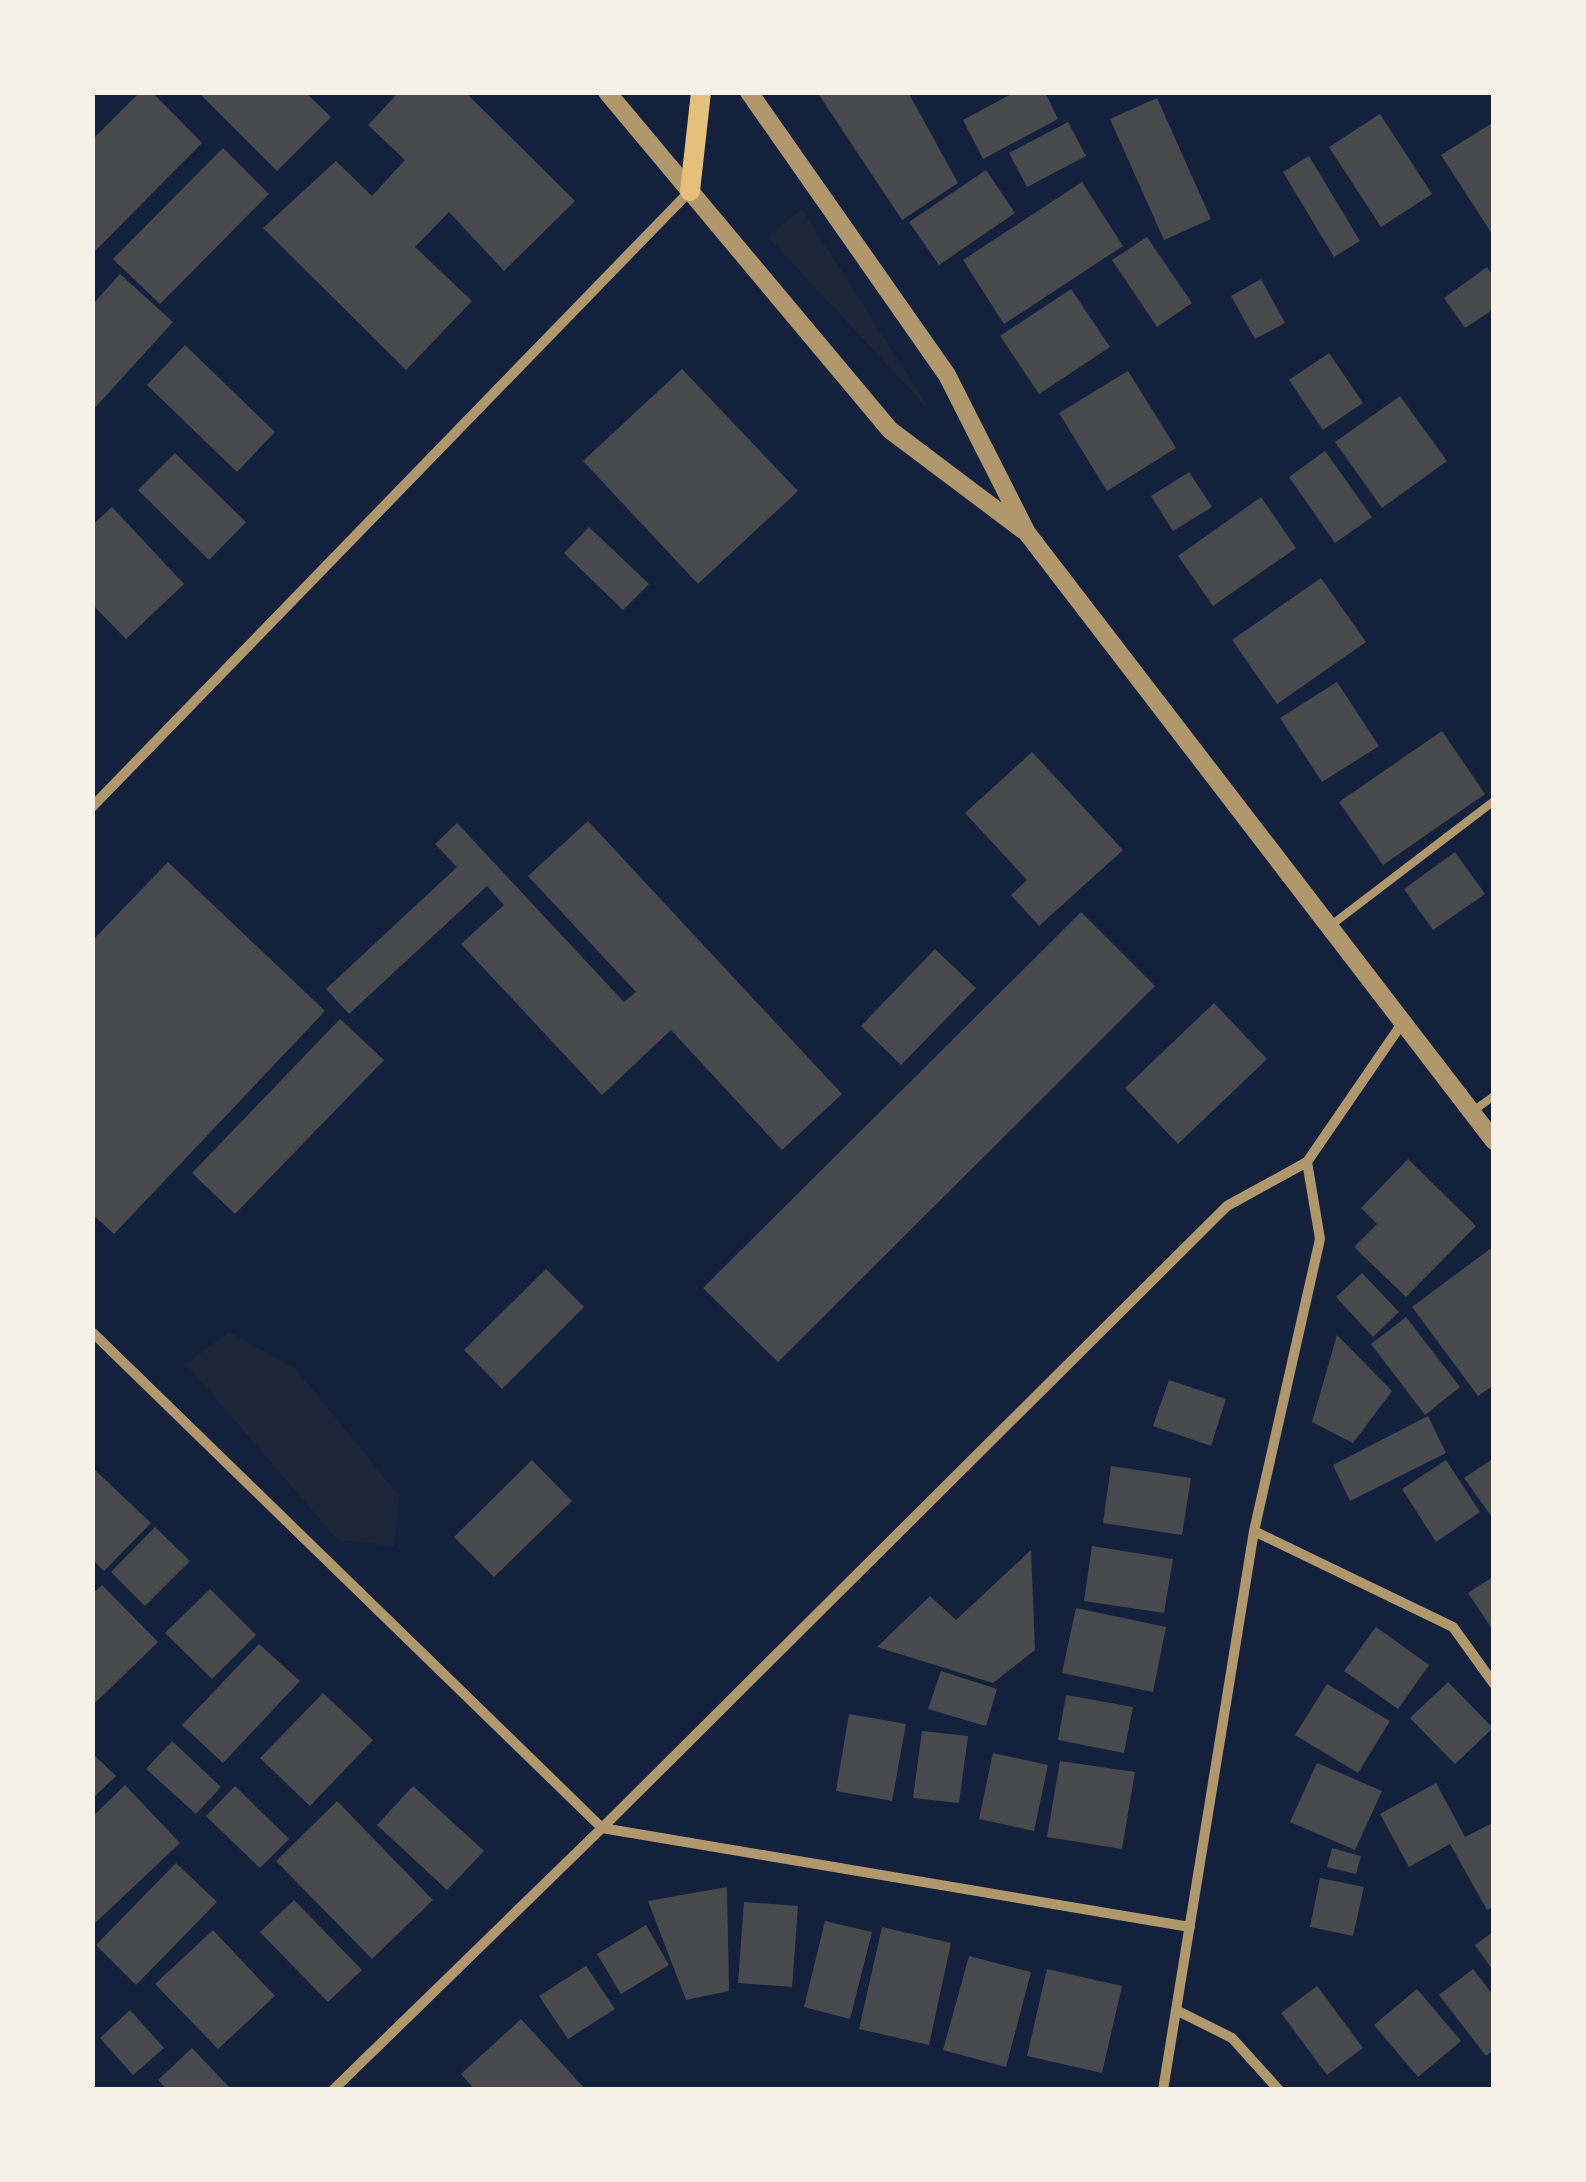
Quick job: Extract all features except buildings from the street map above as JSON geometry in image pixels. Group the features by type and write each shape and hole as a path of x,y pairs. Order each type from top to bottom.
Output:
{"main road":[{"path":"690,191 701,92"}],"street":[{"path":"606,92 890,430 1027,534"},
{"path":"749,92 947,375 1027,534 1494,1141"},
{"path":"92,807 690,191"},
{"path":"333,2090 1227,1206 1307,1162 1402,1022"},
{"path":"1163,2090 1254,1531 1320,1239 1307,1162"},
{"path":"92,1332 602,1828 1190,1927"},
{"path":"1254,1531 1452,1626 1494,1684"},
{"path":"1176,2010 1232,2038 1279,2090"}],"lane":[{"path":"1329,926 1494,801"},
{"path":"1472,1112 1494,1096"}],"shaded area":[{"path":"802,209 932,413 768,237"},
{"path":"229,1332 296,1369 399,1496 394,1546 338,1540 186,1364"}]}
